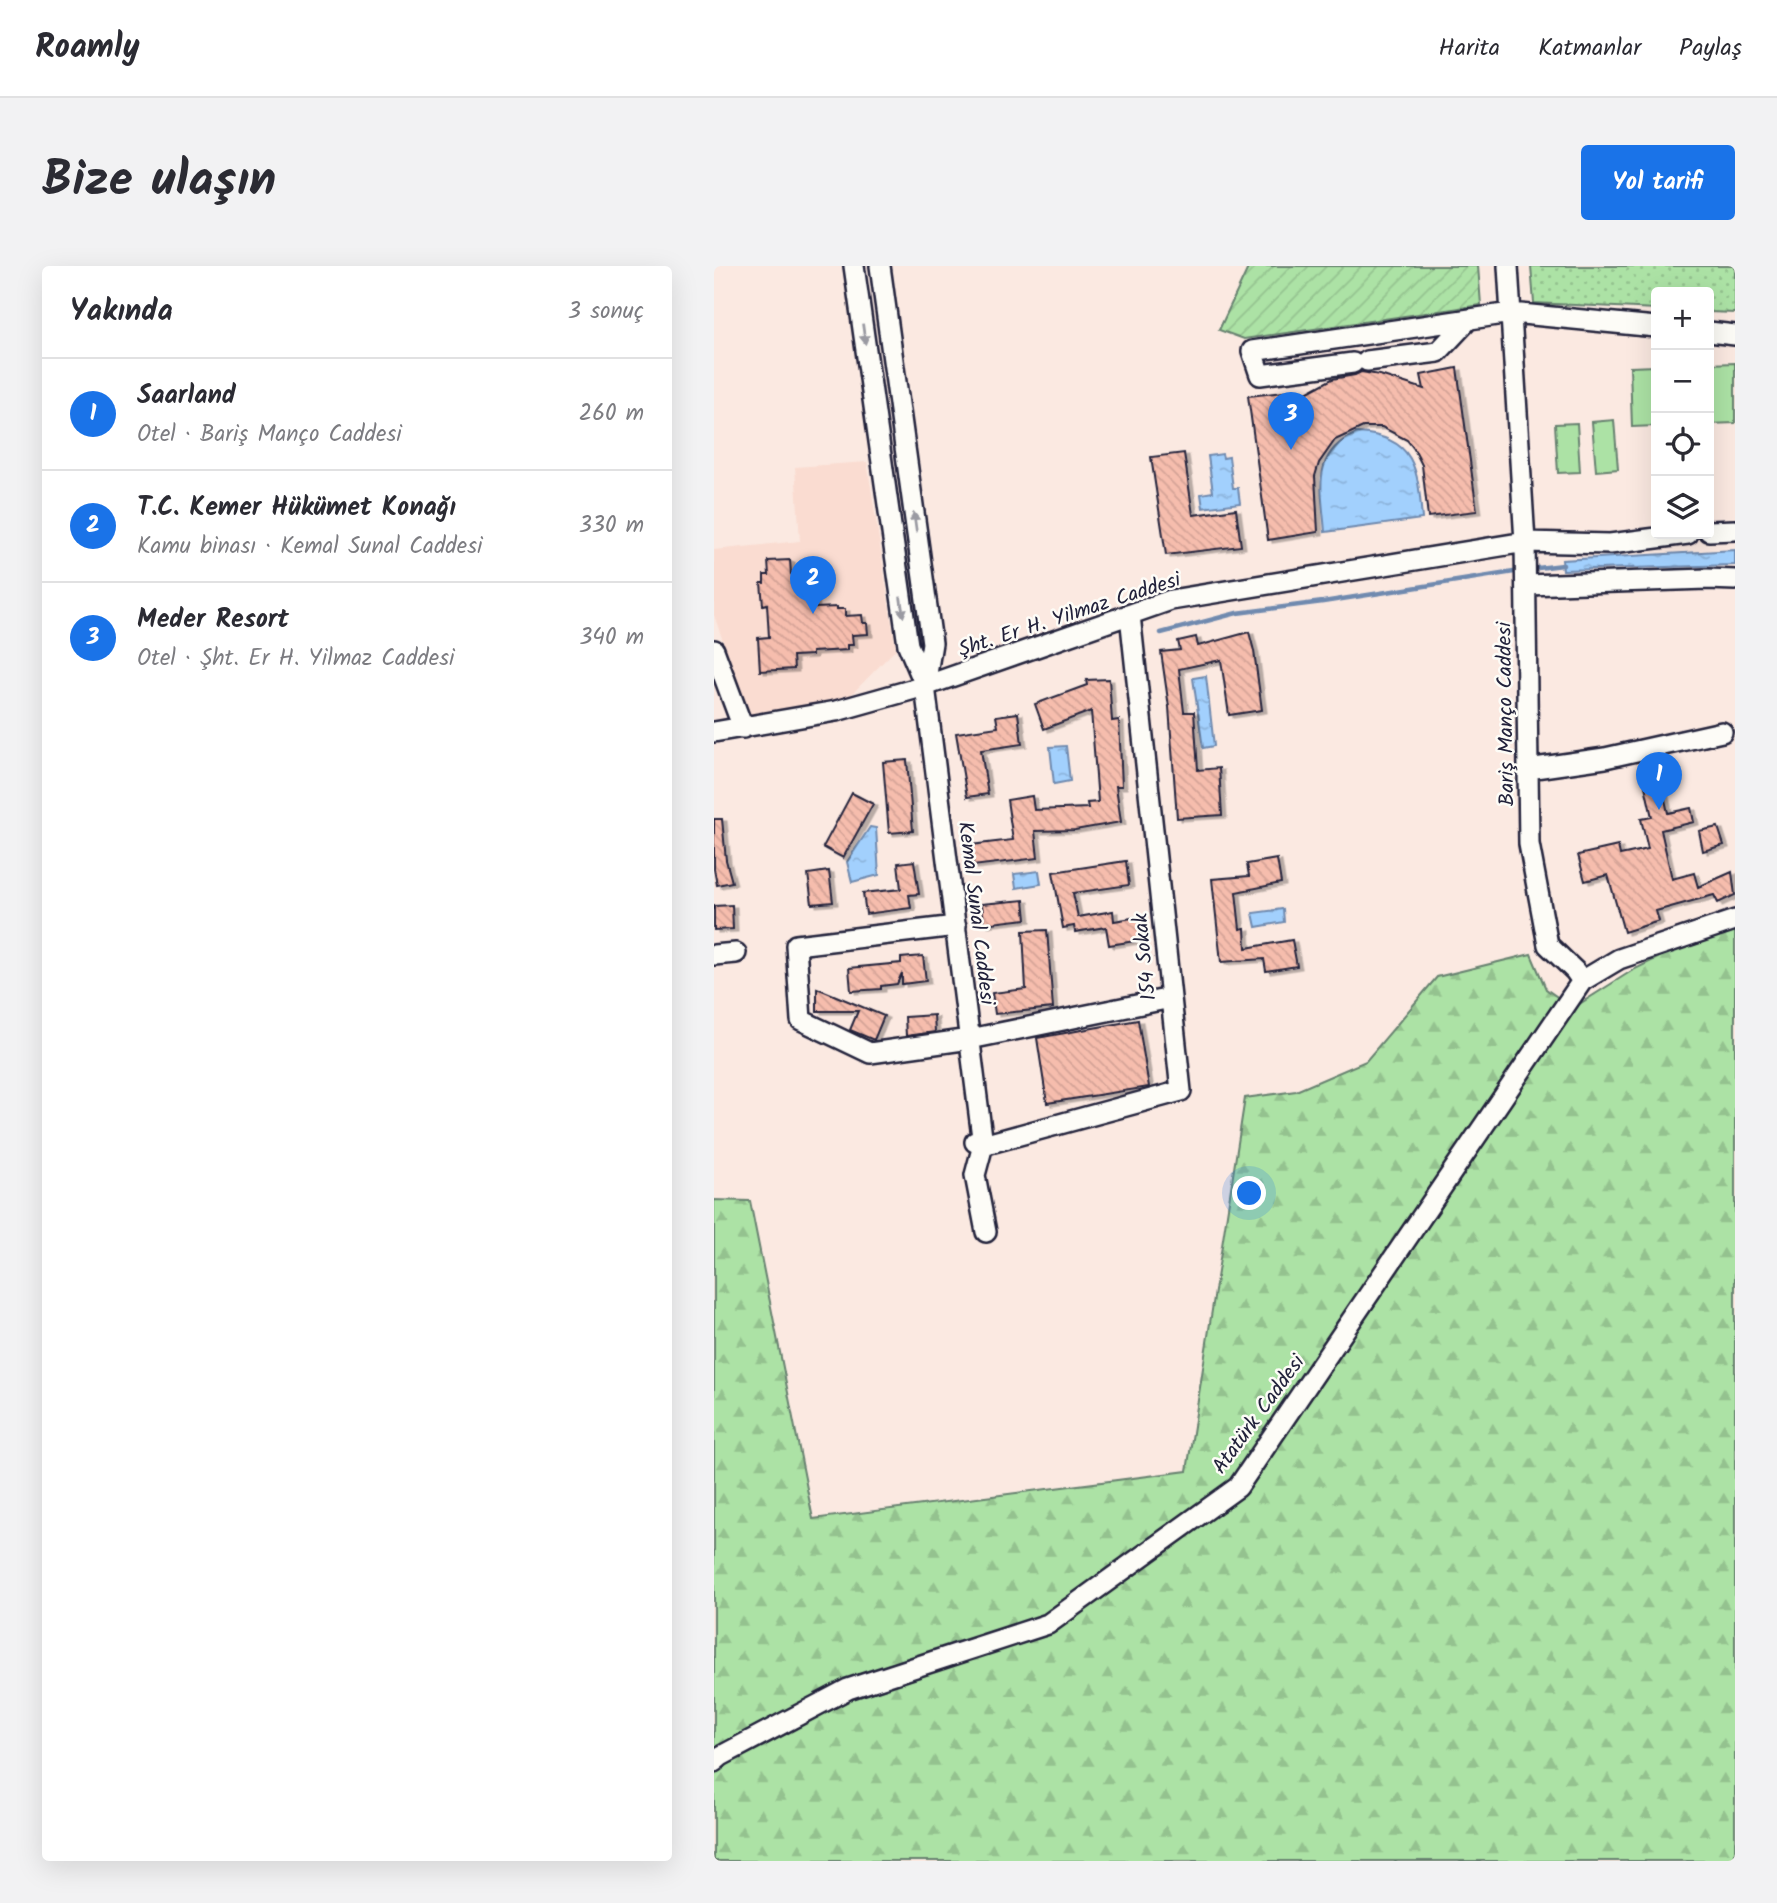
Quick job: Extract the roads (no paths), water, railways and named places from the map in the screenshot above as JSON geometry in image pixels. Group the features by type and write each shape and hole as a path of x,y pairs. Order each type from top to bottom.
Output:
{"street":[{"name":"Kemal Sunal Caddesi","path":"854,266 908,645 925,686 970,1038 979,1143"},
{"name":"Kemal Sunal Caddesi","path":"880,266 932,643 925,686"},
{"name":"Bariş Manço Caddesi","path":"1508,266 1525,542 1529,844 1548,945 1582,981"},
{"path":"1469,319 1437,352 1260,375 1252,351 1469,319 1511,313 1651,327"},
{"path":"1714,333 1735,335"},
{"path":"1714,531 1735,530"},
{"name":"Şht. Er H. Yilmaz Caddesi","path":"714,732 836,711 925,686 1171,600 1525,542 1610,544 1651,539"},
{"path":"897,566 921,564"},
{"path":"1526,585 1735,580"},
{"name":"154 Sokak","path":"979,1143 1181,1091 1130,615"},
{"path":"714,650 743,728"},
{"path":"1528,769 1605,758 1721,732"},
{"path":"1582,981 1619,958 1735,920"},
{"path":"956,926 796,945 801,1020 870,1053 970,1038 1171,998"},
{"path":"714,955 736,953"},
{"name":"Atatürk Caddesi","path":"714,1762 848,1689 1048,1624 1238,1487 1582,981"},
{"path":"979,1143 975,1175 986,1233"}],"water":[{"path":"1357,433 1391,441 1410,459 1418,485 1422,519 1325,532 1321,487 1325,462 1342,441"},
{"path":"1222,454 1223,458 1229,457 1233,488 1238,488 1240,503 1203,508 1201,494 1213,492 1208,456"},
{"path":"1735,550 1735,565 1563,570 1562,560"},
{"path":"1206,676 1214,746 1203,748 1193,678"},
{"path":"1066,746 1070,781 1054,784 1050,747"},
{"path":"870,827 876,828 879,875 852,882 847,862"},
{"path":"1039,871 1041,884 1016,888 1014,874"},
{"path":"1283,909 1284,922 1256,927 1253,913"}],"waterway":[{"path":"1538,568 1563,565"},
{"path":"1161,633 1237,613 1514,572"}],"place":[{"name":"Meder Resort","path":"1291,450"},
{"name":"T.C. Kemer Hükümet Konağı","path":"813,614"},
{"name":"Saarland","path":"1659,810"}]}
